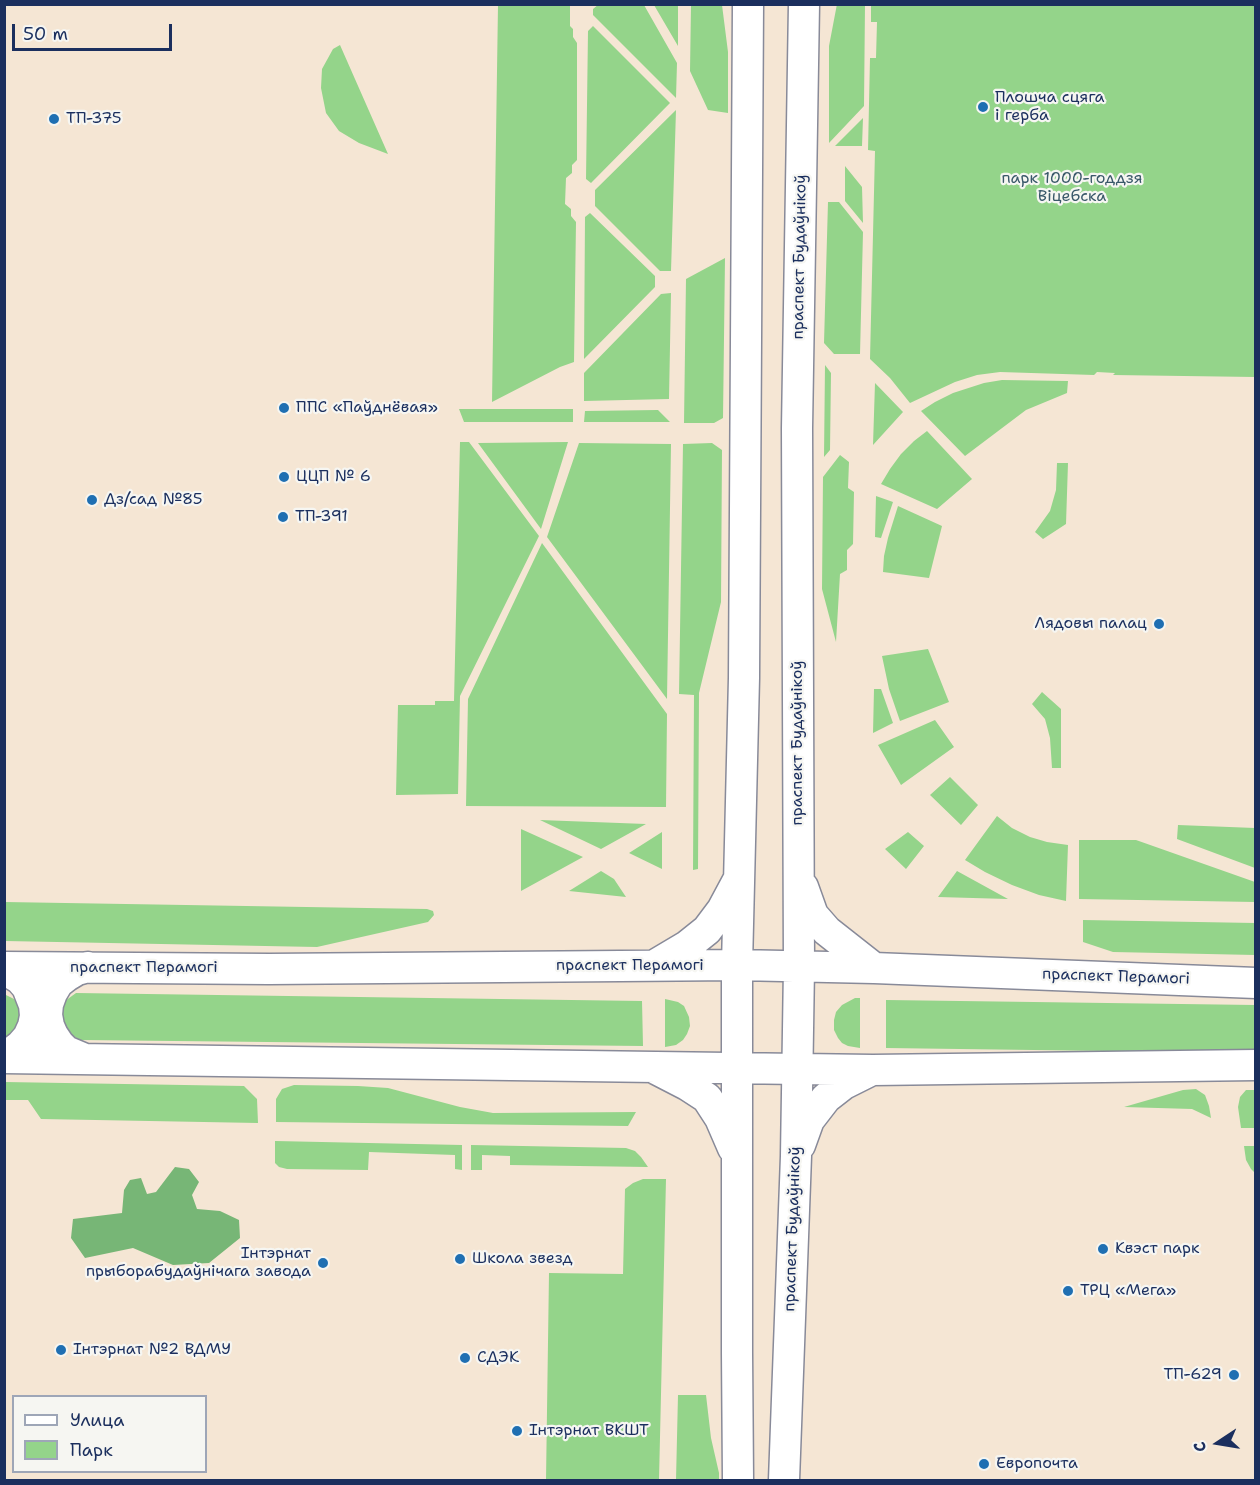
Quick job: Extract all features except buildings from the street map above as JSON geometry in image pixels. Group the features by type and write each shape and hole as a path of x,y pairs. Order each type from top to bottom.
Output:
{"main road":[{"path":"738,1480 737,965 746,500 748,4"},
{"name":"праспект Будаўнікоў","path":"784,1480 796,1156 799,967 796,438 804,4"},
{"path":"798,875 813,915 826,931 874,968"},
{"path":"654,965 687,946 707,930 722,910 740,876"},
{"name":"праспект Перамогі","path":"4,968 269,969 737,965 1256,982"},
{"path":"4,968 27,987 34,1005 35,1016 28,1037 21,1045 4,1056"},
{"path":"85,1059 66,1051 58,1044 49,1026 47,1015 48,1004 58,983 77,970 88,968"},
{"path":"4,1056 873,1070 1256,1065"},
{"path":"654,1068 706,1098 720,1118 736,1156"},
{"path":"796,1156 809,1120 826,1098 844,1084 873,1070"}],"green space":[{"path":"599,4 644,5 677,63 676,98 593,15 593,9"},
{"path":"837,4 865,5 864,106 829,143 829,46"},
{"path":"498,5 570,5 570,26 577,43 577,160 572,165 572,173 566,178 565,204 571,209 571,216 576,222 574,362 492,402"},
{"path":"654,5 678,5 678,46"},
{"path":"691,5 722,5 728,52 728,113 708,110 690,71"},
{"name":"парк 1000-годдзя Віцебска","path":"871,5 1255,5 1255,377 1113,375 1115,373 1097,372 1094,375 1000,372 977,375 955,382 910,403 890,378 870,359 875,151 868,150 870,58 876,58 877,22 871,22"},
{"path":"593,26 670,103 591,183 586,179 588,31"},
{"path":"340,45 388,154 359,143 339,131 326,113 321,88 322,69 333,49"},
{"path":"676,110 671,271 660,271 595,206 595,190"},
{"path":"863,118 862,146 835,146"},
{"path":"845,166 862,187 863,223 845,201"},
{"path":"828,202 839,202 863,232 860,354 834,354 824,343"},
{"path":"590,213 655,276 655,287 584,359 585,217"},
{"path":"725,258 723,418 714,423 684,423 686,279"},
{"path":"671,293 669,399 584,401 584,373 661,294"},
{"path":"825,365 831,373 830,450 824,457"},
{"path":"1002,380 1068,381 1067,393 1026,410 965,456 921,411 953,393"},
{"path":"875,383 903,412 873,445"},
{"path":"459,409 573,409 573,422 464,422"},
{"path":"658,410 670,422 584,422 585,411"},
{"path":"927,431 972,479 937,509 881,484 901,454"},
{"path":"460,442 469,442 539,536 460,696 458,794 396,795 398,705 435,705 435,701 454,701"},
{"path":"568,442 541,529 478,443"},
{"path":"579,443 671,444 667,699 547,537"},
{"path":"712,443 722,450 721,602 699,693 698,869 693,870 694,695 679,694 683,444"},
{"path":"840,455 849,462 848,488 854,492 853,544 847,550 847,570 840,574 836,642 822,589 823,477"},
{"path":"1057,463 1068,463 1066,524 1043,539 1035,532 1050,511 1056,490"},
{"path":"876,496 893,502 881,538 875,537"},
{"path":"898,506 942,526 929,578 883,572 888,538"},
{"path":"542,543 667,714 666,807 466,806 468,699"},
{"path":"928,649 949,702 900,721 889,689 882,656"},
{"path":"874,689 881,689 893,723 873,733"},
{"path":"1042,692 1061,709 1061,768 1052,768 1050,738 1045,719 1032,704"},
{"path":"935,720 954,747 901,785 878,745"},
{"path":"950,777 978,805 961,825 930,795"},
{"path":"997,816 1012,828 1030,837 1068,845 1066,901 1039,895 1012,885 965,860"},
{"path":"540,820 646,824 601,849"},
{"path":"1178,825 1255,828 1255,868 1177,839"},
{"path":"521,829 583,857 521,891"},
{"path":"662,832 662,869 629,853"},
{"path":"908,832 924,846 906,869 885,849"},
{"path":"1079,840 1136,840 1255,882 1255,902 1079,899"},
{"path":"601,871 614,879 626,897 569,891"},
{"path":"957,871 1008,899 938,897"},
{"path":"5,902 427,909 433,911 434,915 428,922 317,947 5,941"},
{"path":"1083,920 1255,923 1255,955 1113,952 1083,942"},
{"path":"76,993 642,1001 643,1046 80,1040 66,1032 60,1013 65,1001"},
{"path":"4,994 14,999 18,1006 20,1020 14,1034 5,1038"},
{"path":"855,998 860,998 860,1048 842,1043 834,1030 836,1012 842,1005"},
{"path":"665,999 684,1006 690,1026 683,1040 676,1045 665,1047"},
{"path":"886,1000 1255,1005 1255,1053 886,1048"},
{"path":"5,1082 244,1086 257,1099 258,1123 41,1119 28,1100 5,1100"},
{"path":"294,1085 388,1088 460,1107 493,1113 636,1112 628,1126 276,1122 276,1099 282,1089"},
{"path":"1196,1089 1205,1095 1211,1118 1192,1109 1124,1107 1183,1090"},
{"path":"1246,1090 1255,1090 1255,1128 1241,1128 1238,1107 1240,1097"},
{"path":"275,1141 462,1145 462,1170 455,1169 455,1155 369,1152 368,1170 287,1169 275,1163"},
{"path":"471,1145 626,1148 635,1151 648,1167 510,1165 510,1156 482,1155 482,1170 471,1170"},
{"path":"1244,1146 1255,1146 1255,1173 1246,1160"},
{"path":"175,1167 189,1169 199,1182 192,1195 197,1209 220,1211 239,1220 240,1238 209,1263 173,1265 133,1248 85,1258 71,1238 73,1219 122,1213 124,1190 130,1180 141,1178 147,1194 156,1192"},
{"path":"643,1179 666,1179 659,1480 546,1480 549,1273 623,1274 625,1189"},
{"path":"678,1395 706,1395 719,1480 676,1480"}],"place":[{"name":"Плошча сцяга і герба","path":"983,107"},
{"name":"ТП-375","path":"54,119"},
{"name":"ППС «Паўднёвая»","path":"284,408"},
{"name":"ЦЦП № 6","path":"284,477"},
{"name":"Дз/сад №85","path":"92,500"},
{"name":"ТП-391","path":"283,517"},
{"name":"Лядовы палац","path":"1159,624"},
{"name":"Квэст парк","path":"1103,1249"},
{"name":"Школа звезд","path":"460,1259"},
{"name":"Інтэрнат прыборабудаўнічага завода","path":"323,1263"},
{"name":"ТРЦ «Мега»","path":"1068,1291"},
{"name":"Інтэрнат №2 ВДМУ","path":"61,1350"},
{"name":"СДЭК","path":"465,1358"},
{"name":"ТП-629","path":"1234,1375"},
{"name":"Інтэрнат ВКШТ","path":"517,1431"},
{"name":"Европочта","path":"984,1464"}]}
